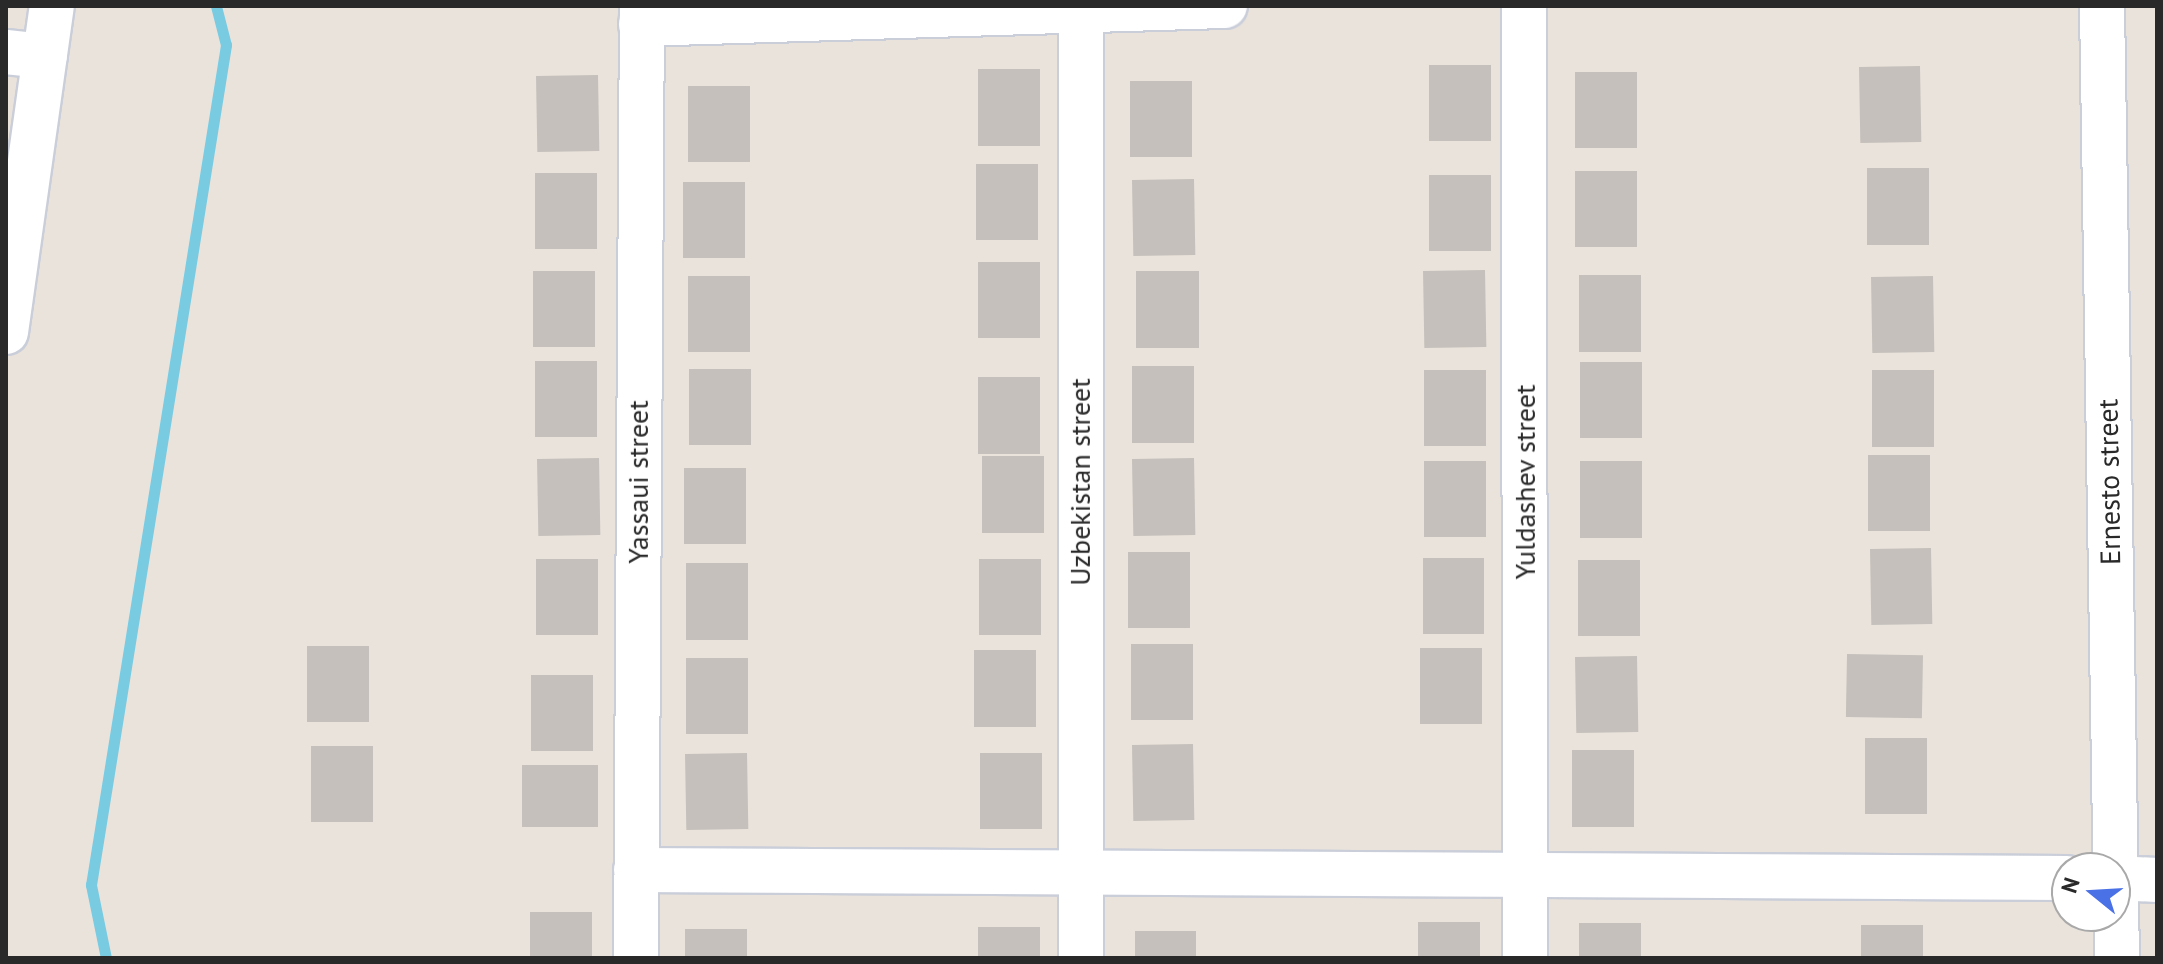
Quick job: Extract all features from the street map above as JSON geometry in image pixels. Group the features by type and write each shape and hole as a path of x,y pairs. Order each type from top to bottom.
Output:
{"street":[{"path":"6,332 25,54 52,6"},
{"path":"641,15 1225,6"},
{"name":"Yuldashev street","path":"1524,6 1525,958"},
{"name":"Ernesto street","path":"2102,6 2115,852"},
{"name":"Uzbekistan street","path":"1080,9 1081,958"},
{"name":"Yassaui street","path":"636,958 641,15"},
{"path":"636,870 1080,870 2051,878"},
{"path":"2131,879 2157,880"},
{"name":"Ernesto street","path":"2116,932 2117,958"}],"building":[{"path":"1429,65 1491,65 1491,141 1429,141"},
{"path":"1920,66 1921,142 1860,143 1859,67"},
{"path":"978,69 1040,69 1040,146 978,146"},
{"path":"1575,72 1637,72 1637,148 1575,148"},
{"path":"598,75 599,151 537,152 536,76"},
{"path":"1130,81 1192,81 1192,157 1130,157"},
{"path":"688,86 750,86 750,162 688,162"},
{"path":"976,164 1038,164 1038,240 976,240"},
{"path":"1867,168 1929,168 1929,245 1867,245"},
{"path":"1575,171 1637,171 1637,247 1575,247"},
{"path":"535,173 597,173 597,249 535,249"},
{"path":"1429,175 1491,175 1491,251 1429,251"},
{"path":"1194,179 1195,255 1133,256 1132,180"},
{"path":"683,182 745,182 745,258 683,258"},
{"path":"978,262 1040,262 1040,338 978,338"},
{"path":"1485,270 1486,347 1424,348 1423,271"},
{"path":"533,271 595,271 595,347 533,347"},
{"path":"1136,271 1199,271 1199,348 1136,348"},
{"path":"1579,275 1641,275 1641,352 1579,352"},
{"path":"688,276 750,276 750,352 688,352"},
{"path":"1933,276 1934,352 1872,353 1871,277"},
{"path":"535,361 597,361 597,437 535,437"},
{"path":"1580,362 1642,362 1642,438 1580,438"},
{"path":"1132,366 1194,366 1194,443 1132,443"},
{"path":"689,369 751,369 751,445 689,445"},
{"path":"1424,370 1486,370 1486,446 1424,446"},
{"path":"1872,370 1934,370 1934,447 1872,447"},
{"path":"978,377 1040,377 1040,454 978,454"},
{"path":"1868,455 1930,455 1930,531 1868,531"},
{"path":"982,456 1044,456 1044,533 982,533"},
{"path":"599,458 600,535 538,536 537,459"},
{"path":"1194,458 1195,535 1133,536 1132,459"},
{"path":"1424,461 1486,461 1486,537 1424,537"},
{"path":"1580,461 1642,461 1642,538 1580,538"},
{"path":"684,468 746,468 746,544 684,544"},
{"path":"1931,548 1932,624 1871,625 1870,549"},
{"path":"1128,552 1190,552 1190,628 1128,628"},
{"path":"1423,558 1484,558 1484,634 1423,634"},
{"path":"536,559 598,559 598,635 536,635"},
{"path":"979,559 1041,559 1041,635 979,635"},
{"path":"1578,560 1640,560 1640,636 1578,636"},
{"path":"686,563 748,563 748,640 686,640"},
{"path":"1131,644 1193,644 1193,720 1131,720"},
{"path":"307,646 369,646 369,722 307,722"},
{"path":"1420,648 1482,648 1482,724 1420,724"},
{"path":"974,650 1036,650 1036,727 974,727"},
{"path":"1847,654 1923,655 1922,718 1846,717"},
{"path":"1637,656 1638,732 1576,733 1575,657"},
{"path":"686,658 748,658 748,734 686,734"},
{"path":"531,675 593,675 593,751 531,751"},
{"path":"1865,738 1927,738 1927,814 1865,814"},
{"path":"1193,744 1194,820 1133,821 1132,745"},
{"path":"311,746 373,746 373,822 311,822"},
{"path":"1572,750 1634,750 1634,827 1572,827"},
{"path":"747,753 748,829 686,830 685,754"},
{"path":"980,753 1042,753 1042,829 980,829"},
{"path":"522,765 598,765 598,827 522,827"},
{"path":"530,912 592,912 592,958 530,958"},
{"path":"1418,922 1480,922 1480,958 1418,958"},
{"path":"1579,923 1641,923 1641,958 1579,958"},
{"path":"1861,925 1923,925 1923,958 1861,958"},
{"path":"978,927 1040,927 1040,958 978,958"},
{"path":"685,929 747,929 747,958 685,958"},
{"path":"1135,931 1196,931 1196,958 1135,958"}],"waterway":[{"path":"106,958 91,885 226,45 216,6"}]}
